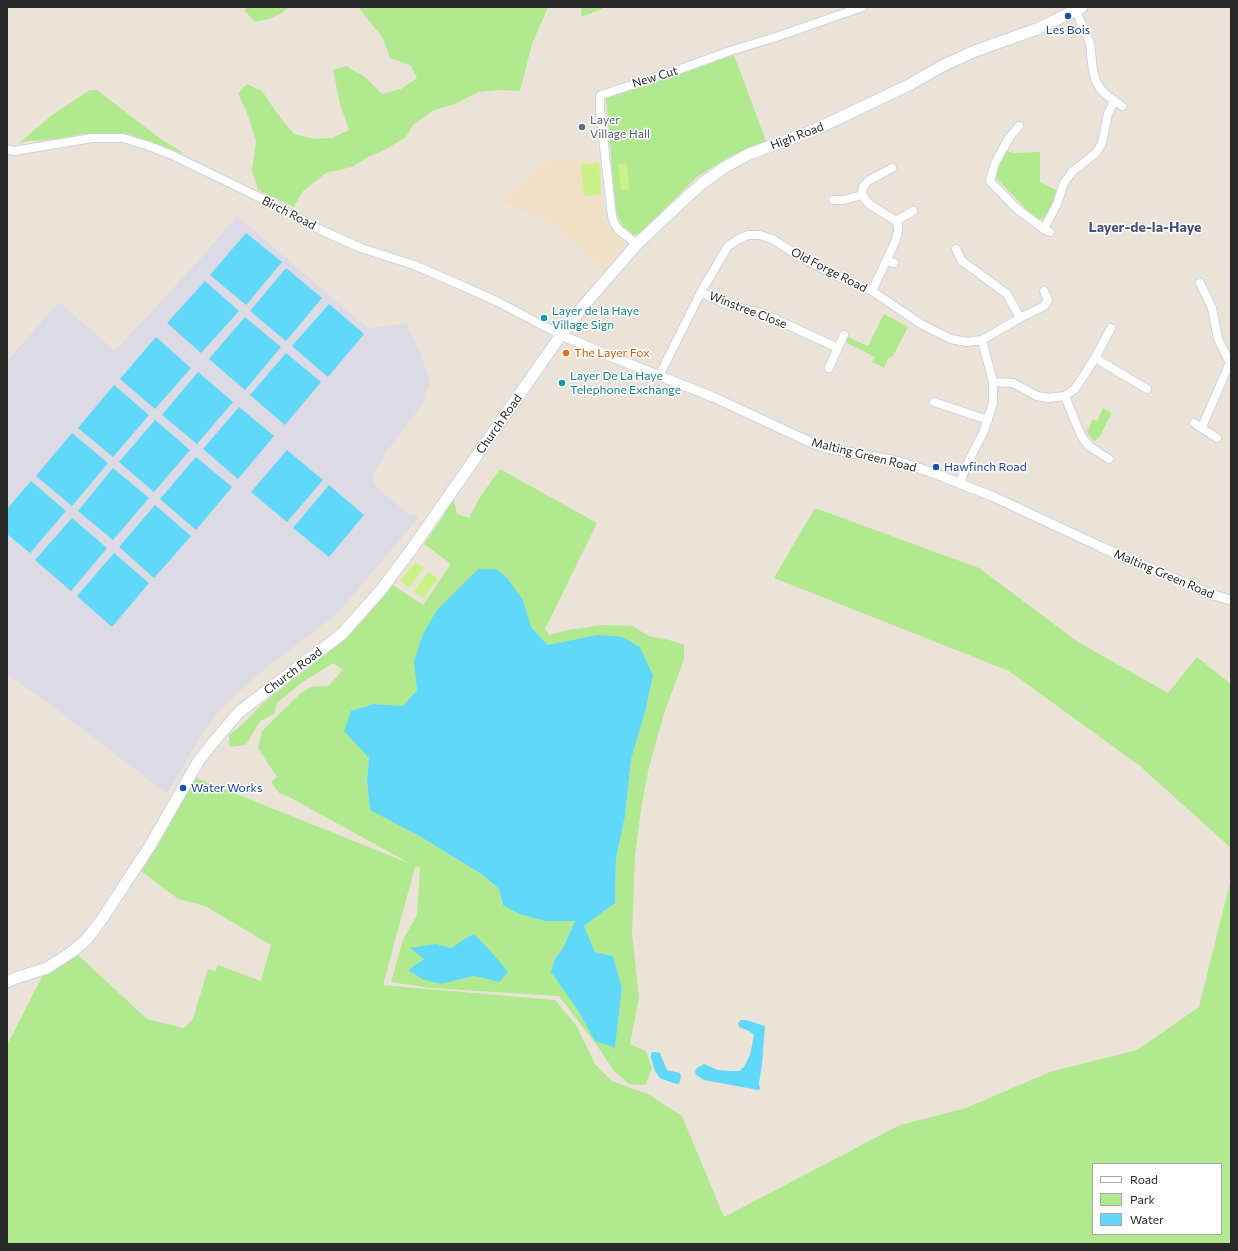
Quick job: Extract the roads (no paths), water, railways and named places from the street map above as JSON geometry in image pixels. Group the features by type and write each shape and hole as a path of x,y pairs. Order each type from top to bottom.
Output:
{"main road":[{"name":"High Road","path":"561,335 595,292 637,244 704,182 736,161 749,154 825,125 909,85 942,66 975,51 1036,29 1079,9"},
{"name":"Church Road","path":"7,982 47,968 73,951 86,940 100,922 150,846 198,762 211,744 239,712 342,634 381,590 411,550 561,335"}],"street":[{"name":"New Cut","path":"637,244 619,230 614,223 612,216 600,110 601,94 675,71 862,7"},
{"path":"1079,9 1080,23 1090,43 1093,71 1096,81 1101,90 1122,106"},
{"path":"1019,126 1009,138 996,163 988,183 1017,209 1047,230 1064,183 1072,172 1096,154 1102,143 1108,114 1114,101"},
{"name":"Birch Road","path":"7,149 14,151 92,138 123,138 149,146 172,155 269,202 321,230 361,248 414,265 458,284 496,301 561,335"},
{"path":"862,195 868,181 892,168"},
{"path":"833,200 844,200 862,195"},
{"path":"862,195 869,204 896,222 898,232 891,262 872,291"},
{"path":"896,222 913,211"},
{"name":"Old Forge Road","path":"659,376 701,292 728,246 748,235 760,235 772,238 801,257 831,273 872,291 921,324 951,339 967,342 982,340 1044,306 1048,300 1044,291"},
{"path":"956,249 962,261 1007,294 1020,318"},
{"path":"1200,283 1212,308 1218,339 1228,359 1231,360 1198,425 1217,438"},
{"name":"Winstree Close","path":"701,292 725,304 764,314 838,348"},
{"path":"993,382 1013,383 1038,396 1048,398 1065,396 1075,389 1095,358 1111,328"},
{"name":"Malting Green Road","path":"561,335 713,397 812,443 826,448 896,461 960,483 994,497 1101,547 1227,599 1231,606"},
{"path":"829,368 844,335"},
{"path":"960,483 967,464 988,420 993,403 993,382 982,340"},
{"path":"1095,358 1146,389"},
{"path":"1065,396 1084,440 1094,450 1109,459"},
{"path":"934,402 988,420"}],"water":[{"path":"246,233 282,262 246,305 210,275"},
{"path":"286,268 322,298 286,341 250,311"},
{"path":"205,281 239,311 201,353 167,323"},
{"path":"329,304 364,334 328,377 292,346"},
{"path":"245,317 281,347 245,390 209,359"},
{"path":"156,337 191,368 155,409 120,379"},
{"path":"286,353 321,382 285,425 250,395"},
{"path":"198,372 233,402 197,444 162,415"},
{"path":"114,385 149,415 113,457 78,428"},
{"path":"239,407 274,436 238,479 203,449"},
{"path":"155,420 190,450 154,492 119,462"},
{"path":"72,433 108,463 72,506 36,476"},
{"path":"287,450 323,480 287,522 251,492"},
{"path":"196,457 232,487 196,530 160,499"},
{"path":"113,468 149,498 113,540 78,511"},
{"path":"31,481 66,511 30,553 7,534 7,509"},
{"path":"329,485 364,515 329,557 293,528"},
{"path":"155,505 191,536 154,578 119,547"},
{"path":"72,518 107,548 71,591 35,560"},
{"path":"114,553 149,583 112,627 77,596"},
{"path":"478,569 496,569 507,578 523,600 531,627 548,645 598,635 622,637 640,647 653,676 646,708 631,760 625,816 616,859 615,903 584,926 595,952 613,956 622,988 615,1048 595,1041 577,1009 551,972 555,959 563,948 575,921 545,921 519,914 503,905 499,889 483,875 421,837 370,810 367,782 369,758 344,731 351,711 374,704 403,706 417,690 414,661 423,634 437,610"},
{"path":"474,934 508,972 499,982 474,976 441,984 422,979 408,970 424,959 410,948 436,944 451,948"},
{"path":"741,1020 746,1020 765,1026 759,1083 760,1089 758,1090 704,1080 696,1075 695,1071 704,1064 718,1070 729,1071 739,1071 744,1067 750,1055 754,1035 739,1027 738,1023"},
{"path":"652,1052 660,1053 667,1070 680,1073 681,1077 679,1084 660,1078 655,1071 651,1058"}],"place":[{"name":"Les Bois","path":"1068,16"},
{"name":"Layer Village Hall","path":"582,127"},
{"name":"Layer de la Haye Village Sign","path":"544,318"},
{"name":"The Layer Fox","path":"566,353"},
{"name":"Layer De La Haye Telephone Exchange","path":"562,383"},
{"name":"Hawfinch Road","path":"936,467"},
{"name":"Water Works","path":"183,788"}],"district":[{"name":"Layer-de-la-Haye","path":"1145,227"}]}
